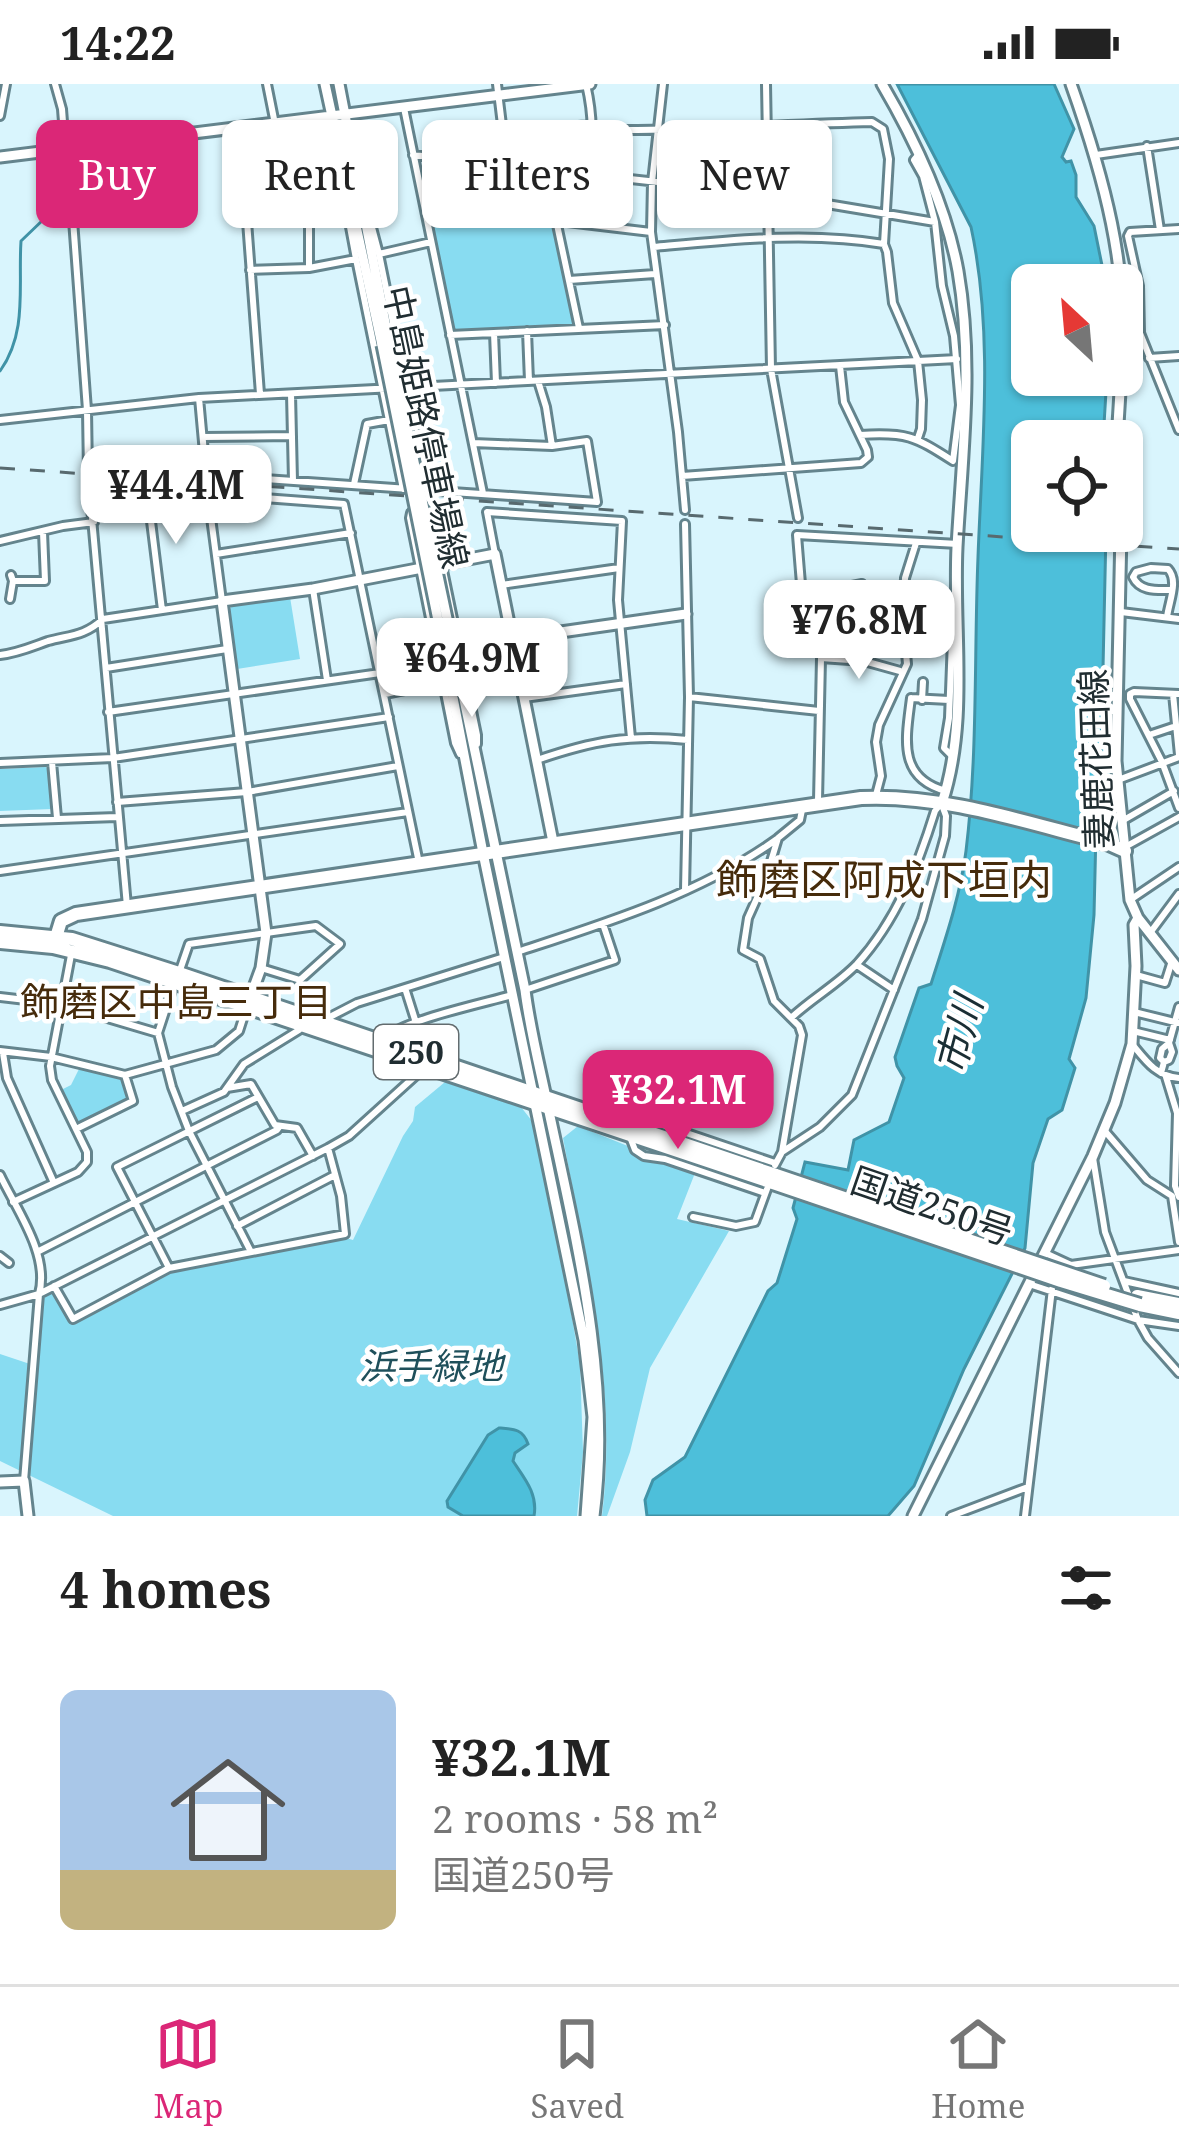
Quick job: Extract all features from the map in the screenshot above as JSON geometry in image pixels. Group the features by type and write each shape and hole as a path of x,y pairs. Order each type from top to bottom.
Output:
{"highway":[{"path":"54,942 61,921 76,914 876,797 944,797 964,807 1125,849"},
{"name":"国道250号","path":"0,932 54,942 177,978"},
{"name":"国道250号","path":"0,942 72,940 302,1026 541,1101 629,1137 772,1178"},
{"name":"国道250号","path":"248,1003 382,1040 423,1061"},
{"name":"国道250号","path":"541,1101 584,1110 1138,1307 1179,1308"}],"street":[{"path":"0,116 6,84"},
{"path":"55,84 65,120"},
{"path":"267,84 280,120"},
{"name":"中島姫路停車場線","path":"326,84 333,120"},
{"name":"中島姫路停車場線","path":"339,84 346,120"},
{"path":"303,120 498,90 587,84 591,120"},
{"path":"659,120 663,84"},
{"path":"766,84 766,120"},
{"path":"782,1152 820,1127 852,1095 922,919 945,836 944,797 954,757 963,406 958,273 949,232 920,154 882,84"},
{"path":"1071,84 1096,155 1120,264"},
{"path":"498,90 502,120"},
{"path":"404,108 422,196"},
{"path":"832,123 872,122 883,129 889,159 884,244 893,303 918,361 922,428 918,438"},
{"path":"657,139 651,232 685,511"},
{"path":"1096,155 1179,143"},
{"path":"1147,146 1160,230"},
{"path":"0,157 36,152"},
{"path":"860,435 918,438 953,461 963,406 935,223 914,160 920,154"},
{"path":"413,155 422,156"},
{"path":"633,180 657,183"},
{"path":"832,204 935,223"},
{"path":"74,228 88,474 127,906"},
{"path":"247,228 261,394"},
{"path":"309,228 309,268"},
{"path":"350,228 403,489"},
{"name":"中島姫路停車場線","path":"361,228 444,629 477,762 489,853"},
{"path":"372,228 427,490"},
{"path":"428,228 483,494"},
{"path":"558,228 579,328"},
{"path":"619,228 651,232"},
{"path":"767,228 771,369 798,518"},
{"path":"1179,229 1130,232 1128,236 1139,286 1140,333 1179,430"},
{"path":"653,247 756,238 884,244"},
{"path":"379,254 431,242"},
{"path":"250,270 309,268 356,259"},
{"path":"568,280 656,274"},
{"path":"451,335 665,325"},
{"path":"527,331 534,381 546,407 552,446"},
{"path":"494,333 496,383"},
{"path":"1149,358 1179,356"},
{"path":"0,421 199,398 957,359"},
{"path":"682,476 861,463 868,457 844,402 840,365"},
{"path":"291,394 293,481"},
{"path":"199,398 206,475 597,502 587,441 552,446 473,443"},
{"path":"354,484 367,424 389,420"},
{"path":"203,437 292,436"},
{"path":"162,610 147,489 344,504 419,862"},
{"path":"54,1183 7,1078 1,1051 51,1057 125,1075 216,1051 239,1031 261,968 266,933 207,494"},
{"path":"466,769 455,743 411,513 429,512 433,517 477,735 477,762"},
{"path":"553,842 487,512 622,521 618,600 631,738"},
{"path":"0,541 94,522"},
{"path":"685,524 686,890"},
{"path":"10,599 12,578 45,580 43,532"},
{"path":"216,554 351,532"},
{"path":"810,589 800,584 797,535 958,544"},
{"path":"876,797 879,725 907,664 905,578 916,543"},
{"name":"妻鹿花田線","path":"1121,552 1118,780 1130,900 1138,918 1176,963"},
{"path":"0,655 75,637 103,619 313,589 495,554"},
{"path":"501,585 619,568"},
{"path":"1167,617 1175,582 1168,569 1142,570 1133,577 1143,588 1171,590"},
{"path":"810,589 862,584"},
{"path":"838,588 865,662"},
{"path":"313,589 327,680"},
{"path":"518,952 603,924 719,876 800,820 810,805 819,711 821,658 810,589"},
{"path":"954,757 944,748 952,639 949,600 957,596"},
{"path":"1121,613 1179,619"},
{"path":"512,639 686,614"},
{"name":"中島姫路停車場線","path":"444,629 466,769 489,853"},
{"path":"904,634 952,639"},
{"path":"106,668 228,649"},
{"path":"821,658 902,671"},
{"path":"466,680 518,670"},
{"path":"108,712 380,673"},
{"path":"385,694 443,682"},
{"path":"922,700 923,682"},
{"path":"524,698 626,684"},
{"path":"1118,780 1162,762 1179,756 1176,694 1130,694 1130,699 1162,762 1179,808"},
{"path":"688,698 819,711"},
{"path":"944,797 928,786 910,762 907,731 910,698 949,700"},
{"path":"0,763 113,758 389,717"},
{"path":"1149,735 1174,726"},
{"path":"537,760 582,744 650,736 688,740"},
{"path":"52,761 57,818"},
{"path":"117,802 247,792 398,766"},
{"path":"1122,821 1174,791"},
{"path":"790,1018 856,964 902,897 934,811 944,797"},
{"path":"0,871 408,812"},
{"path":"0,820 117,817"},
{"path":"1125,849 1179,817"},
{"path":"693,1217 736,1226 755,1222 782,1152 802,1035 774,1001 760,959 743,950 748,918 778,838"},
{"path":"489,853 518,952 541,1101 590,1349 590,1516"},
{"path":"489,853 504,957 541,1101"},
{"path":"1130,900 1179,867"},
{"path":"1150,933 1179,894"},
{"path":"913,1516 1115,1103 1132,1044 1134,925 1138,918"},
{"path":"525,990 615,960 603,924"},
{"path":"251,1252 189,1131 158,1033 189,944 316,926 340,944 300,980 261,968"},
{"path":"13,1202 78,1172 88,1162 52,1080 51,1057 72,951"},
{"path":"323,1021 357,1004 504,957"},
{"path":"1136,975 1165,983 1176,963"},
{"path":"856,964 894,990"},
{"path":"0,1305 39,1294 350,1136 423,1061 423,1045 405,988"},
{"path":"382,1040 417,1023 512,995"},
{"path":"0,997 60,1004 158,1033"},
{"path":"1179,1007 1163,1075 1177,1113 1175,1186 1179,1198"},
{"path":"1134,1012 1177,1023"},
{"path":"182,1112 224,1092 244,1064 302,1026"},
{"path":"1133,1031 1169,1042"},
{"path":"1132,1044 1154,1070 1179,1078"},
{"path":"76,1129 133,1101 125,1075"},
{"path":"227,1088 251,1084 275,1125 297,1128 313,1156"},
{"path":"169,1268 116,1167 258,1096"},
{"path":"37,1252 280,1126"},
{"path":"1045,1253 1071,1265 1179,1246 1170,1193 1147,1180 1104,1130"},
{"path":"54,1286 73,1319 169,1268 345,1234 344,1210 328,1148"},
{"path":"1093,1156 1114,1259 1148,1338 1179,1373"},
{"path":"0,1174 37,1252 43,1280 24,1481 28,1516"},
{"path":"237,1226 336,1175"},
{"path":"0,1256 9,1263"},
{"path":"1123,1281 1179,1293"},
{"path":"1029,1283 1138,1307 1179,1326"},
{"path":"1025,1516 1052,1289"},
{"path":"0,1482 24,1481"},
{"path":"951,1516 1028,1487"}],"green space":[{"path":"431,228 554,228 574,321 571,325 453,331"},
{"path":"290,597 300,659 237,669 229,610"},
{"path":"46,767 52,809 0,811 0,769"},
{"path":"80,1067 122,1077 127,1100 80,1123 75,1121 61,1090 71,1085"},
{"name":"浜手緑地","path":"445,1082 521,1107 532,1121 580,1364 583,1452 577,1516 113,1516 0,1461 0,1354 30,1364 27,1396 34,1395 42,1296 54,1290 73,1322 173,1270 343,1237 353,1240 413,1121 415,1107"},
{"path":"578,1126 695,1173 677,1219 729,1231 650,1368 630,1452 607,1516 602,1516 606,1468 603,1373 563,1138"}],"water":[{"name":"市川","path":"897,84 1054,84 1074,129 1062,157 1071,161 1076,197 1094,226 1102,264 1011,264 1011,396 1106,396 1104,420 1011,420 1011,552 1106,552 1101,760 1106,771 1097,789 1094,915 1086,998 1069,1059 1075,1068 1062,1110 1048,1119 1033,1163 1025,1248 964,1369 914,1486 888,1516 647,1516 645,1500 653,1480 685,1457 768,1291 777,1283 797,1219 793,1208 805,1162 848,1170 854,1140 889,1122 904,1078 895,1057 919,988 931,984 951,918 970,814 985,391 982,308 971,227"},
{"path":"499,1428 517,1431 528,1444 515,1453 513,1461 532,1494 534,1516 463,1516 448,1507 447,1501 488,1435"}],"waterway":[{"path":"0,371 18,325 21,241 36,227"}],"railway":[{"path":"0,468 1179,549"}],"district":[{"name":"飾磨区阿成下垣内","path":"884,880"},
{"name":"飾磨区中島三丁目","path":"176,1002"}]}
